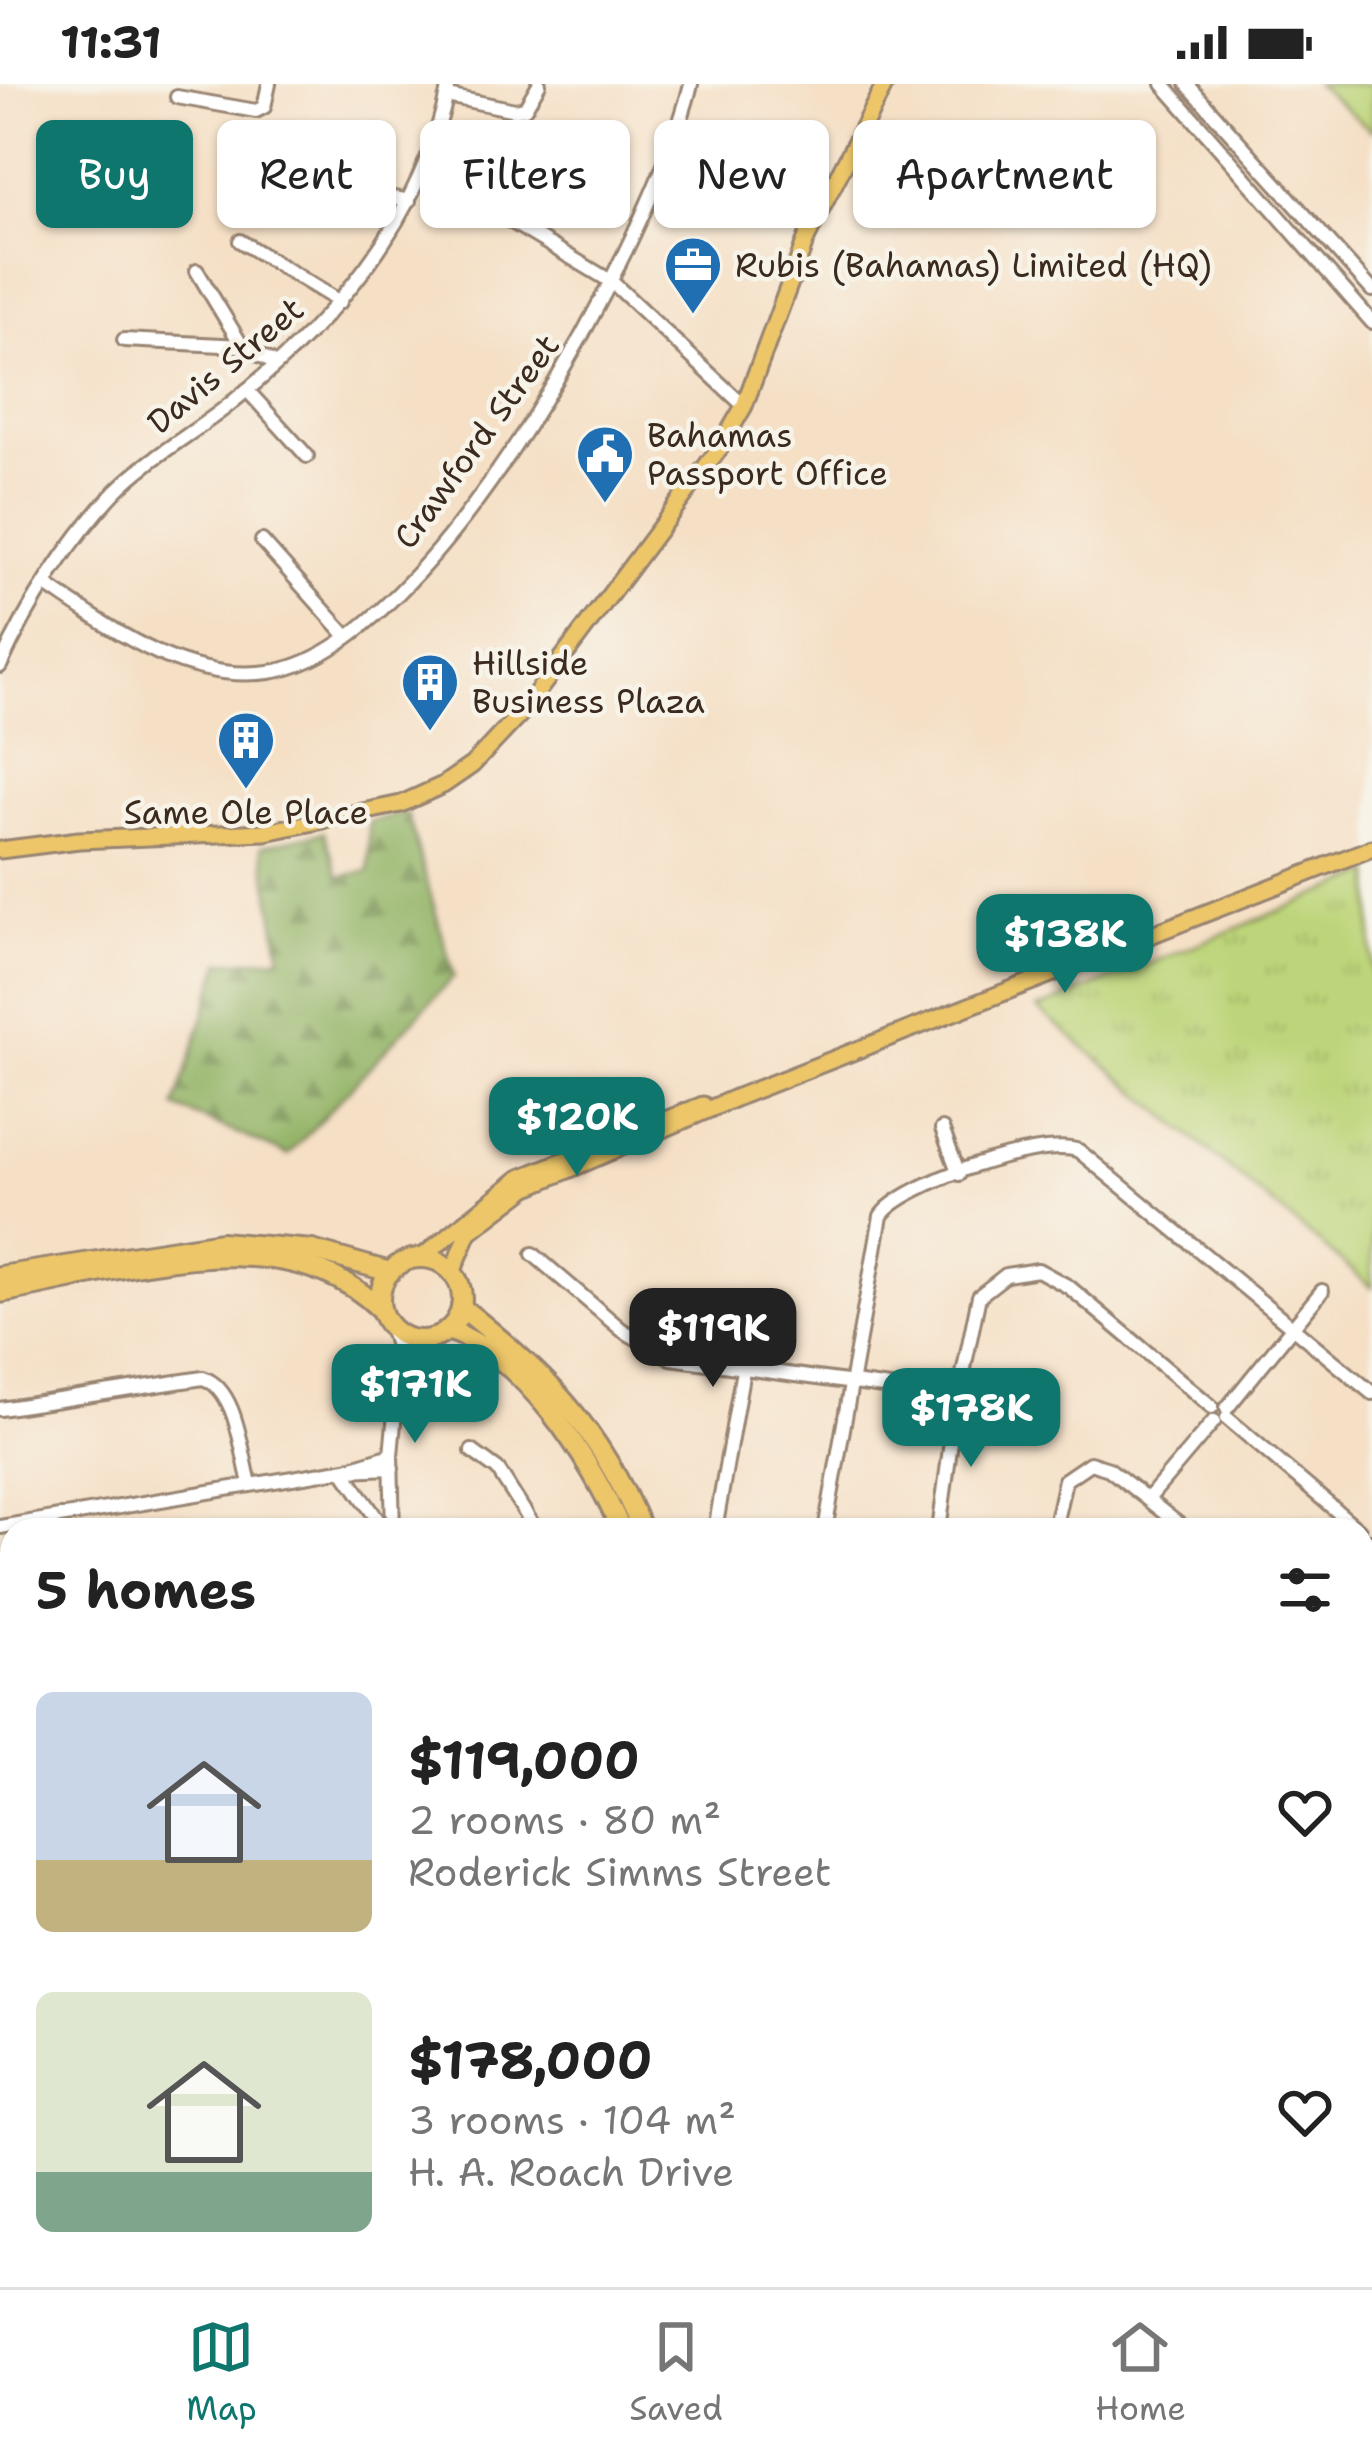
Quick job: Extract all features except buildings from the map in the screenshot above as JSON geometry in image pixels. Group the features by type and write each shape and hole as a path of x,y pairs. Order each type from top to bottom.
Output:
{"highway":[{"path":"0,1276 221,1242 312,1250 390,1272"},
{"path":"0,1293 94,1273 238,1258 316,1271 359,1289 409,1339 439,1335 479,1346 538,1399 578,1449 615,1518"},
{"path":"386,1318 381,1288 390,1272 421,1258 452,1273 461,1307 565,1397 599,1444 636,1518"},
{"path":"439,1335 461,1307"}],"main road":[{"path":"0,850 79,840 274,831 401,804 472,765 524,711 691,490 744,406 807,237 885,84"},
{"path":"452,1273 469,1232 528,1187 740,1096 1372,848"},
{"path":"421,1258 492,1195 548,1163 681,1112 740,1096"}],"street":[{"path":"177,98 256,111 264,107 268,84"},
{"path":"448,90 515,110 525,108 539,84"},
{"name":"Crawford Street","path":"46,585 140,646 198,667 268,673 321,654 346,635 413,574 465,514 569,362 648,212 691,84"},
{"path":"1162,84 1372,322"},
{"path":"1187,84 1372,290"},
{"name":"Davis Street","path":"439,120 448,90"},
{"name":"Davis Street","path":"0,666 46,585 119,488 277,364 340,302 420,180"},
{"path":"396,198 409,201"},
{"path":"522,228 612,282 744,406"},
{"path":"240,241 340,302"},
{"path":"197,272 242,346"},
{"path":"124,340 242,346 277,364"},
{"path":"247,389 307,456"},
{"path":"262,541 346,635"},
{"path":"942,1129 959,1174"},
{"path":"827,1518 881,1216 902,1194 1033,1148 1058,1146 1079,1151 1372,1393"},
{"path":"533,1254 638,1342 671,1358 955,1396"},
{"path":"940,1518 955,1396 979,1296 1006,1275 1038,1270 1069,1287 1345,1518"},
{"path":"1148,1499 1322,1291"},
{"path":"386,1318 400,1359 388,1518"},
{"path":"400,1359 439,1335"},
{"path":"717,1518 743,1370"},
{"path":"0,1408 203,1378 216,1383 226,1396 250,1483"},
{"path":"472,1450 507,1482 529,1518"},
{"path":"51,1518 391,1462"},
{"path":"1056,1518 1064,1480 1082,1464 1103,1465 1171,1518"},
{"path":"344,1470 380,1518"}],"green space":[{"path":"1316,84 1372,84 1372,131"},
{"path":"407,813 454,976 288,1155 175,1107 221,962 281,958 262,846 324,832 339,877 369,871 369,822"},
{"path":"1372,873 1372,1287 1038,1009"}],"place":[{"name":"Rubis (Bahamas) Limited (HQ)","path":"693,316"},
{"name":"Bahamas Passport Office","path":"605,505"},
{"name":"Hillside Business Plaza","path":"430,733"},
{"name":"Same Ole Place","path":"246,791"}]}
